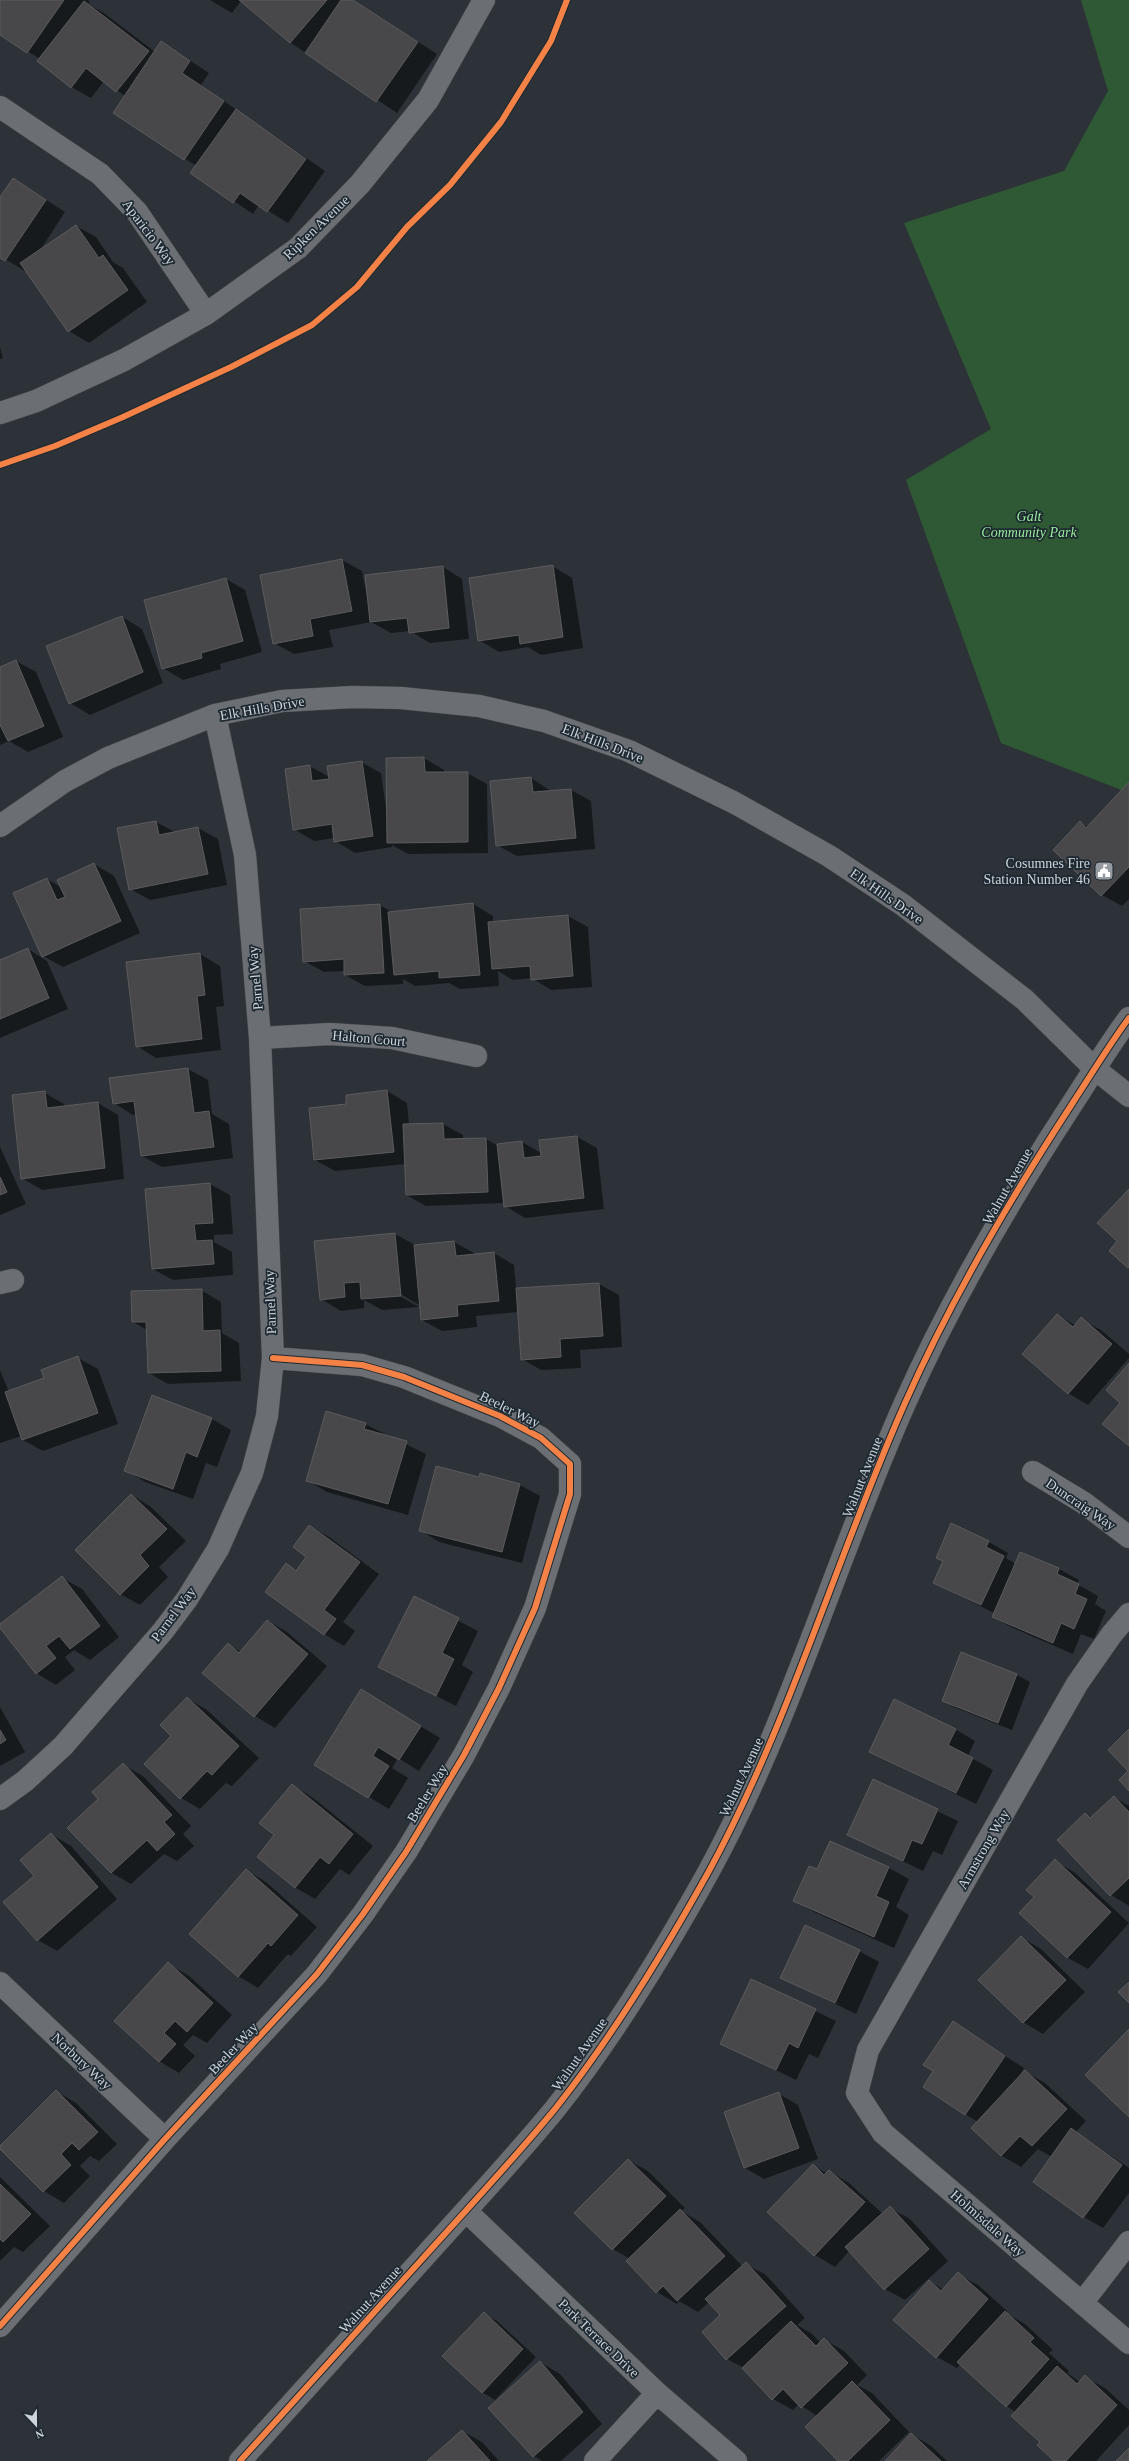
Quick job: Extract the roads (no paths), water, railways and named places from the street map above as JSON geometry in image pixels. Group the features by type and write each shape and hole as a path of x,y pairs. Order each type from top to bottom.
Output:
{"street":[{"name":"Ripken Avenue","path":"0,413 36,401 124,360 206,314 298,248 360,184 428,100 478,2"},
{"name":"Aparicio Way","path":"0,107 100,174 137,212 206,314"},
{"name":"Elk Hills Drive","path":"0,826 64,780 108,758 215,715 282,701 353,697 401,698 479,706 537,719 629,751 735,803 829,856 903,905 1025,1000 1095,1069 1129,1096"},
{"name":"Parnel Way","path":"0,1799 24,1781 63,1746 163,1631 187,1599 218,1549 252,1472 267,1416 273,1358 260,1038 245,855 215,715"},
{"name":"Walnut Avenue","path":"240,2461 466,2211 562,2099 617,2021 664,1947 710,1869 756,1775 782,1716 846,1545 908,1395 985,1246 1033,1163 1129,1018"},
{"name":"Halton Court","path":"260,1038 330,1034 392,1038 476,1056"},
{"name":"Beeler Way","path":"0,2326 165,2139 317,1974 363,1914 406,1852 464,1755 499,1688 535,1608 570,1494 570,1464 541,1438 500,1416 404,1377 362,1365 318,1360 273,1358"},
{"name":"Duncraig Way","path":"1033,1472 1084,1503 1129,1537"},
{"name":"Armstrong Way","path":"857,2093 868,2050 1077,1684 1112,1634 1129,1614"},
{"name":"Norbury Way","path":"0,1983 165,2139"},
{"name":"Holmisdale Way","path":"857,2093 883,2133 1129,2343"},
{"name":"Park Terrace Drive","path":"466,2211 657,2393 736,2461"},
{"path":"1082,2303 1129,2242"},
{"path":"595,2461 657,2393"}],"place":[{"name":"Cosumnes Fire Station Number 46","path":"1104,871"}],"park label":[{"name":"Galt Community Park","path":"1029,524"}]}
